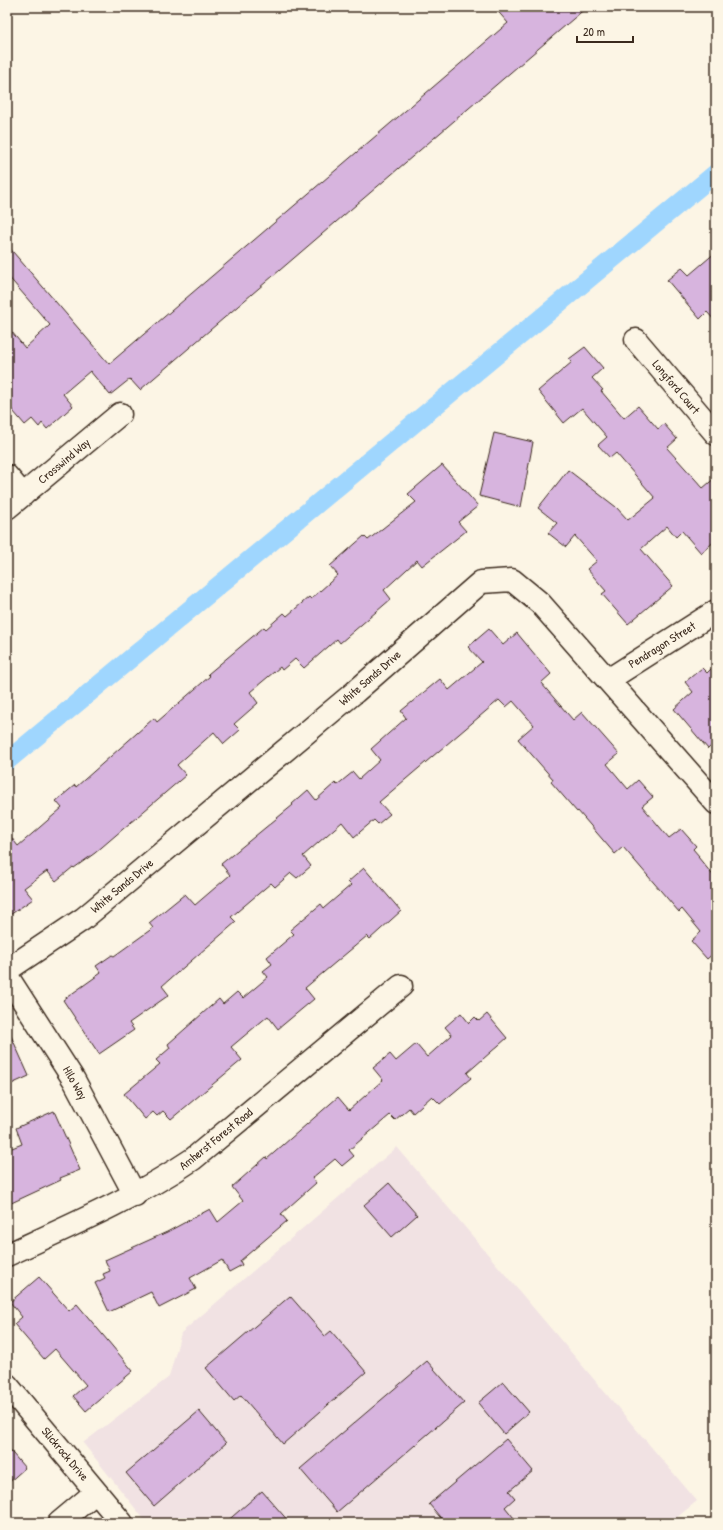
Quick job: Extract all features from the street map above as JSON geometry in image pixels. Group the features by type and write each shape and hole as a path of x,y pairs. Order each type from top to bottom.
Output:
{"street":[{"name":"Longford Court","path":"636,340 716,434"},
{"name":"Crosswind Way","path":"15,501 120,414"},
{"path":"7,476 15,501"},
{"name":"White Sands Drive","path":"7,970 83,919 355,692 480,582 512,580 540,603 712,798"},
{"name":"Pendragon Street","path":"608,680 716,611"},
{"name":"Hilo Way","path":"7,976 74,1080 135,1195"},
{"name":"Amherst Forest Road","path":"7,1256 135,1195 159,1182 193,1159 401,986"},
{"name":"Slickrock Drive","path":"7,1386 122,1523"},
{"path":"59,1523 96,1492"}],"shaded area":[{"path":"397,1147 697,1501 670,1523 147,1523 83,1443 169,1377 181,1333"}],"building":[{"path":"494,7 587,7 140,390 130,379 110,395 90,371 63,394 73,406 47,429 42,423 39,427 32,419 25,425 7,404 7,326 25,348 50,325 7,275 7,245 109,364 508,23"},
{"path":"716,252 716,322 707,312 700,319 667,280 682,268 689,275"},
{"path":"585,347 603,368 592,378 624,418 638,406 658,429 664,424 677,439 667,448 703,488 716,477 716,540 701,553 682,531 676,537 667,526 641,549 673,586 628,624 602,594 606,591 587,569 597,561 575,536 566,547 548,533 557,523 538,508 568,470 616,507 628,520 655,498 616,453 610,458 598,445 607,437 582,408 564,423 538,391 572,362 569,359"},
{"path":"494,433 533,442 521,507 479,496"},
{"path":"442,465 478,506 458,522 466,531 422,566 417,560 384,590 391,599 340,643 337,639 304,668 295,659 282,670 280,667 250,692 258,703 234,724 240,730 224,744 214,732 177,765 186,775 95,853 74,868 73,867 56,881 47,871 24,888 33,899 7,917 7,832 18,846 62,808 56,801 75,785 76,787 154,718 157,722 210,676 208,674 264,627 266,629 284,613 287,616 309,597 311,599 338,575 330,566 364,536 368,540 416,502 408,494"},
{"path":"489,629 503,645 517,633 551,674 541,683 573,720 582,712 619,754 607,764 628,789 638,780 653,797 642,806 669,838 681,829 696,846 693,849 716,879 716,951 707,959 691,941 701,932 682,909 679,912 623,847 615,854 551,782 553,779 518,739 534,725 513,701 506,707 499,700 379,802 390,814 378,824 374,820 354,837 342,822 303,856 311,866 297,878 291,873 275,887 271,883 231,917 236,922 162,986 169,995 129,1023 134,1030 99,1054 63,1000 101,973 96,966 112,955 114,956 153,928 149,923 185,894 195,905 230,875 221,864 293,805 292,804 308,790 316,800 335,783 337,785 353,772 359,779 380,760 371,749 406,718 401,711 440,679 449,690 482,662 468,647"},
{"path":"716,664 716,741 708,749 674,709 693,692 685,682 702,668 707,673"},
{"path":"364,868 401,911 370,939 367,936 305,988 314,999 278,1029 268,1016 231,1047 242,1060 171,1119 163,1111 157,1116 153,1112 145,1119 124,1094 160,1064 156,1060 170,1048 168,1044 219,999 223,1004 237,992 243,998 268,977 263,971 272,964 267,957 294,934 290,930 321,904 324,908 351,885 348,882"},
{"path":"461,1013 469,1023 475,1017 479,1021 487,1014 507,1038 467,1073 471,1078 440,1104 432,1096 413,1113 409,1108 395,1120 390,1115 349,1150 354,1156 342,1166 335,1159 312,1178 316,1183 281,1214 287,1221 240,1261 242,1265 229,1272 222,1260 190,1278 196,1289 159,1308 151,1292 109,1312 95,1283 105,1278 103,1274 110,1271 105,1260 167,1232 210,1209 218,1222 243,1201 232,1187 266,1157 267,1159 338,1097 349,1110 383,1080 373,1068 390,1054 396,1061 416,1044 427,1057 452,1035 445,1027"},
{"path":"7,1027 29,1076 7,1086"},
{"path":"54,1111 80,1170 60,1178 61,1180 7,1205 7,1150 22,1144 16,1128"},
{"path":"389,1183 417,1215 392,1237 364,1205"},
{"path":"39,1277 69,1311 77,1304 133,1371 86,1411 73,1396 86,1385 55,1349 44,1359 14,1324 22,1317 10,1302"},
{"path":"290,1296 325,1336 331,1331 366,1372 283,1444 241,1395 234,1401 206,1368"},
{"path":"427,1361 464,1403 337,1512 300,1469"},
{"path":"503,1382 529,1412 504,1434 478,1403"},
{"path":"199,1411 226,1443 154,1506 126,1473"},
{"path":"506,1439 533,1471 509,1491 515,1498 505,1507 518,1523 445,1523 429,1504"},
{"path":"7,1447 25,1468 7,1484"},
{"path":"262,1491 290,1523 225,1523"}],"waterway":[{"path":"7,761 716,173"}]}
